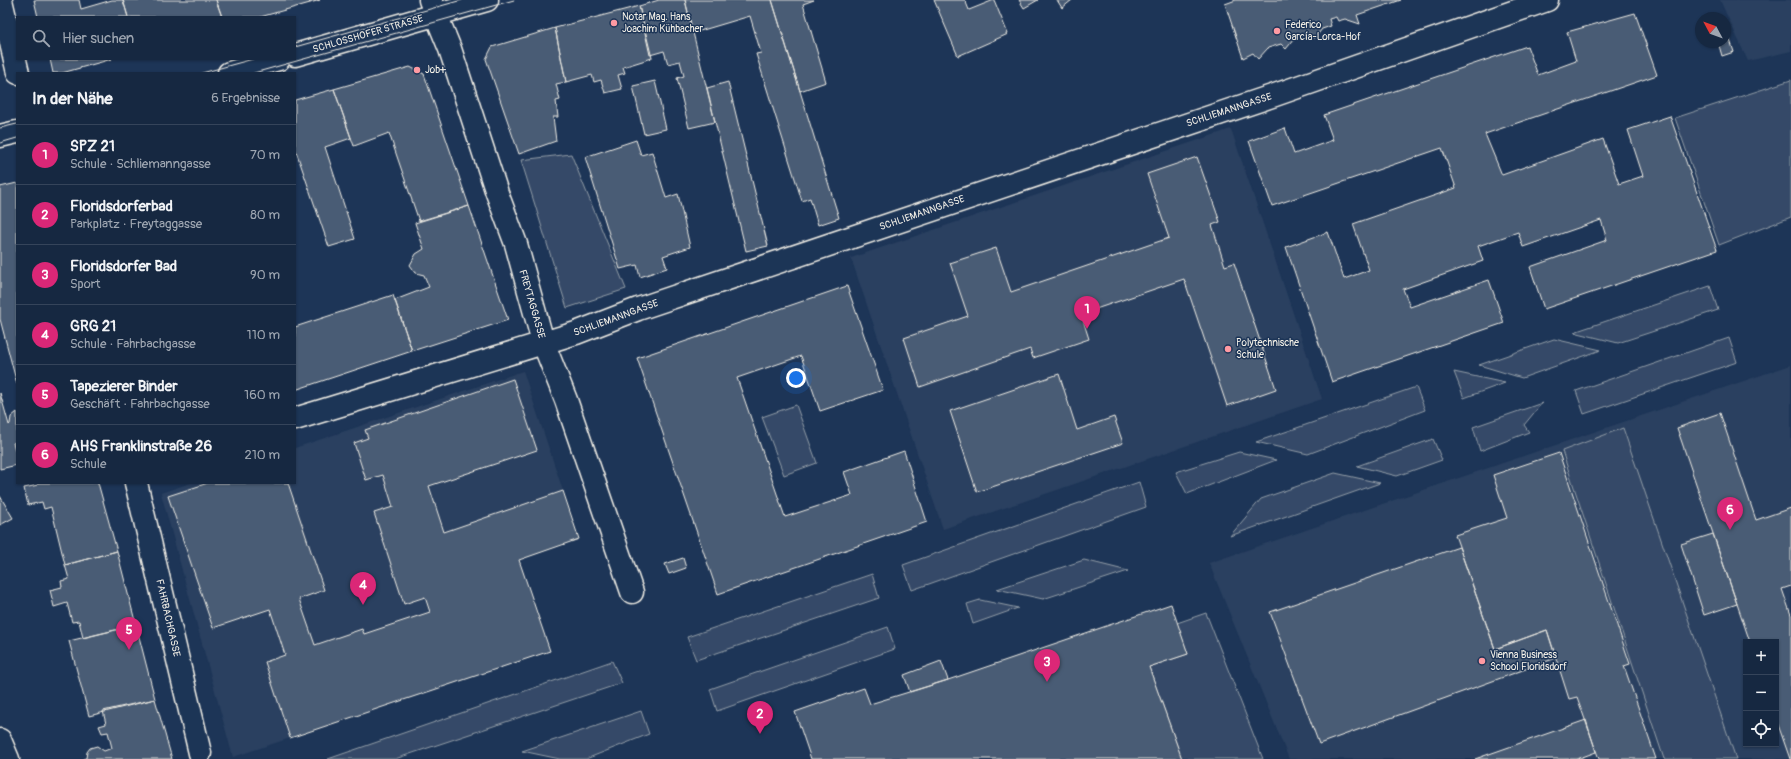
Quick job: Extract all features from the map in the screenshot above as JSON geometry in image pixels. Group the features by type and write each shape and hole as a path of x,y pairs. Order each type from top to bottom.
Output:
{"street":[{"path":"1,0 18,72"},
{"name":"SCHLOSSHOFER STRASSE","path":"296,55 437,5 487,0"},
{"name":"SCHLIEMANNGASSE","path":"296,419 576,333 638,309 1275,95 1547,0"},
{"name":"FREYTAGGASSE","path":"437,5 496,193 516,244 543,342 566,400 632,592"},
{"path":"233,72 275,60"},
{"path":"0,136 16,132"},
{"name":"FAHRBACHGASSE","path":"136,484 200,753"},
{"path":"0,740 8,759"}],"shaded area":[{"path":"1720,0 1791,0 1791,51 1748,61 1731,24 1731,12 1726,12"},
{"path":"1791,80 1791,217 1719,245 1675,118"},
{"path":"1231,129 1322,399 943,529 851,258"},
{"path":"571,154 626,289 567,308 521,160"},
{"path":"1710,286 1718,310 1618,343 1574,332"},
{"path":"1729,338 1737,362 1584,414 1576,391"},
{"path":"1554,339 1601,350 1522,378 1479,365"},
{"name":"Vienna Business School Floridsdorf","path":"1791,365 1791,759 1289,759 1209,563"},
{"path":"523,371 579,539 519,560 550,651 233,757 161,493 188,484 296,484 296,448"},
{"path":"1454,372 1505,383 1464,398"},
{"path":"1416,387 1425,410 1308,454 1256,442"},
{"path":"1542,403 1524,425 1529,432 1480,451 1473,427"},
{"path":"796,405 817,463 784,475 762,417"},
{"path":"1623,428 1736,759 1664,759 1562,451"},
{"path":"1433,439 1442,460 1397,476 1357,466"},
{"path":"1239,452 1276,460 1187,494 1176,472"},
{"path":"1335,473 1380,483 1230,536 1261,499"},
{"path":"1139,482 1146,507 912,590 903,565"},
{"path":"1084,560 1128,571 1043,599 997,589"},
{"path":"872,574 879,598 696,660 687,637"},
{"path":"980,600 1018,608 973,624 967,604"},
{"path":"1206,613 1263,759 1182,759 1149,667 1188,654 1177,623"},
{"path":"888,627 895,649 717,711 710,689"},
{"path":"612,661 622,683 395,759 328,759"},
{"path":"641,711 649,734 586,759 560,759 522,751"}],"building":[{"path":"34,0 79,0 81,9 112,0 123,0 128,16 38,16"},
{"path":"123,0 216,0 222,16 128,16"},
{"path":"216,0 309,0 310,3 264,16 222,16"},
{"path":"309,0 320,0 310,3"},
{"path":"659,0 685,0 715,122 689,128 677,78 684,76 680,61 668,64 664,51 650,55 639,6"},
{"path":"685,0 772,0 839,218 818,225 810,198 802,201 756,54 761,53 750,16 693,33"},
{"path":"772,0 814,0 803,4 826,82 800,91"},
{"path":"934,0 965,0 969,10 994,0 1008,34 958,56"},
{"path":"1019,0 1038,0 1024,8"},
{"path":"1057,0 1072,0 1062,8"},
{"name":"Federico García-Lorca-Hof","path":"1236,0 1401,0 1357,15 1360,24 1345,19 1338,21 1336,17 1329,19 1331,26 1322,29 1314,39 1310,33 1295,38 1286,49 1281,44 1268,48 1258,59 1253,53 1243,58 1225,4"},
{"path":"639,6 652,58 623,67 625,73 618,75 622,89 605,93 601,80 594,82 592,75 566,82 555,28"},
{"path":"1635,13 1657,75 1485,134 1502,175 1603,139 1619,184 1643,176 1628,130 1670,116 1717,250 1544,309 1530,267 1607,240 1601,220 1523,247 1518,232 1478,246 1483,261 1403,289 1410,307 1489,280 1504,323 1332,382 1286,247 1328,232 1344,279 1369,270 1353,224 1456,188 1442,148 1272,206 1249,141 1285,128 1294,154 1333,140 1324,115 1527,46 1538,75 1576,61 1567,32"},
{"path":"555,28 566,82 556,84 560,100 556,101 558,117 553,117 556,141 519,154 486,59 492,47"},
{"path":"1731,43 1734,52 1722,56 1720,48 1731,48"},
{"path":"50,60 108,60 66,72 53,72"},
{"path":"410,67 424,74 469,206 419,221 389,133 354,146 334,89"},
{"path":"655,81 666,129 644,134 633,86"},
{"path":"728,82 768,246 746,251 707,88"},
{"path":"334,89 351,138 325,147 355,239 329,247 296,151 296,100"},
{"path":"636,140 641,155 652,152 666,198 678,194 690,247 663,256 667,268 640,277 637,265 620,269 585,157"},
{"path":"1197,157 1220,222 1212,225 1225,266 1234,263 1276,389 1227,406 1184,279 1081,314 1089,339 1033,358 1030,349 920,387 904,338 968,316 950,263 996,248 1011,292 1169,238 1147,174"},
{"path":"16,183 16,380 0,319 0,187"},
{"path":"469,206 508,320 412,351 395,300 429,287 424,275 416,273 410,265 416,254 424,249 415,223"},
{"path":"847,286 883,390 820,411 801,356 737,378 785,517 852,495 844,472 904,451 927,522 718,594 637,358"},
{"path":"393,295 412,351 296,390 296,327"},
{"path":"1059,374 1077,430 1114,417 1123,443 977,492 950,411"},
{"path":"513,379 537,450 429,486 444,532 563,491 579,539 519,560 550,651 290,738 265,662 285,655 270,609 213,628 168,496 205,484 288,484 324,590 299,599 315,645 362,629 364,634 430,612 425,597 404,604 374,513 393,507 383,475 366,480 354,443 368,438 365,430"},
{"path":"0,393 9,425 11,417 16,413 16,442 13,443 16,454 16,465 0,469"},
{"path":"1720,413 1756,520 1791,508 1791,586 1782,589 1791,615 1791,759 1779,728 1779,639 1749,639 1677,428"},
{"path":"1559,453 1630,664 1624,666 1656,759 1599,759 1577,697 1569,699 1547,630 1495,649 1455,535 1507,518 1493,475"},
{"path":"98,484 117,551 65,565 51,507 44,509 42,502 28,505 24,488 38,485"},
{"path":"0,496 13,518 0,525"},
{"path":"1713,534 1737,604 1704,615 1681,544"},
{"path":"1459,547 1495,649 1547,630 1556,658 1319,744 1270,612"},
{"path":"117,551 136,625 83,638 79,621 72,622 67,603 54,607 50,590 62,587 61,581 69,579 65,565"},
{"path":"683,558 686,568 669,574 665,564"},
{"path":"1171,604 1188,654 1149,667 1182,759 811,759 795,712 864,688 870,704 948,680"},
{"path":"136,625 155,699 89,716 69,641"},
{"path":"941,661 948,680 910,692 904,675"},
{"path":"155,699 172,759 83,759 86,758 87,752 90,748 97,746 104,751 112,748 108,732 102,733 99,726 106,724 103,711"},
{"path":"1586,720 1596,752 1577,759 1475,759"}],"tram line":[{"path":"296,47 462,0"},
{"path":"258,72 514,0"},
{"path":"206,72 249,60"},
{"path":"0,128 16,124"},
{"path":"0,143 16,138"}],"place":[{"name":"Notar Mag. Hans Joachim Kühbacher","path":"614,23"},
{"name":"Federico García-Lorca-Hof","path":"1277,31"},
{"name":"Job+","path":"417,70"},
{"name":"SPZ 21","path":"1087,329"},
{"name":"Polytechnische Schule","path":"1228,349"},
{"name":"AHS Franklinstraße 26","path":"1730,530"},
{"name":"GRG 21","path":"363,605"},
{"name":"Tapezierer Binder","path":"129,650"},
{"name":"Vienna Business School Floridsdorf","path":"1482,661"},
{"name":"Floridsdorfer Bad","path":"1047,682"},
{"name":"Floridsdorferbad","path":"760,734"}]}
